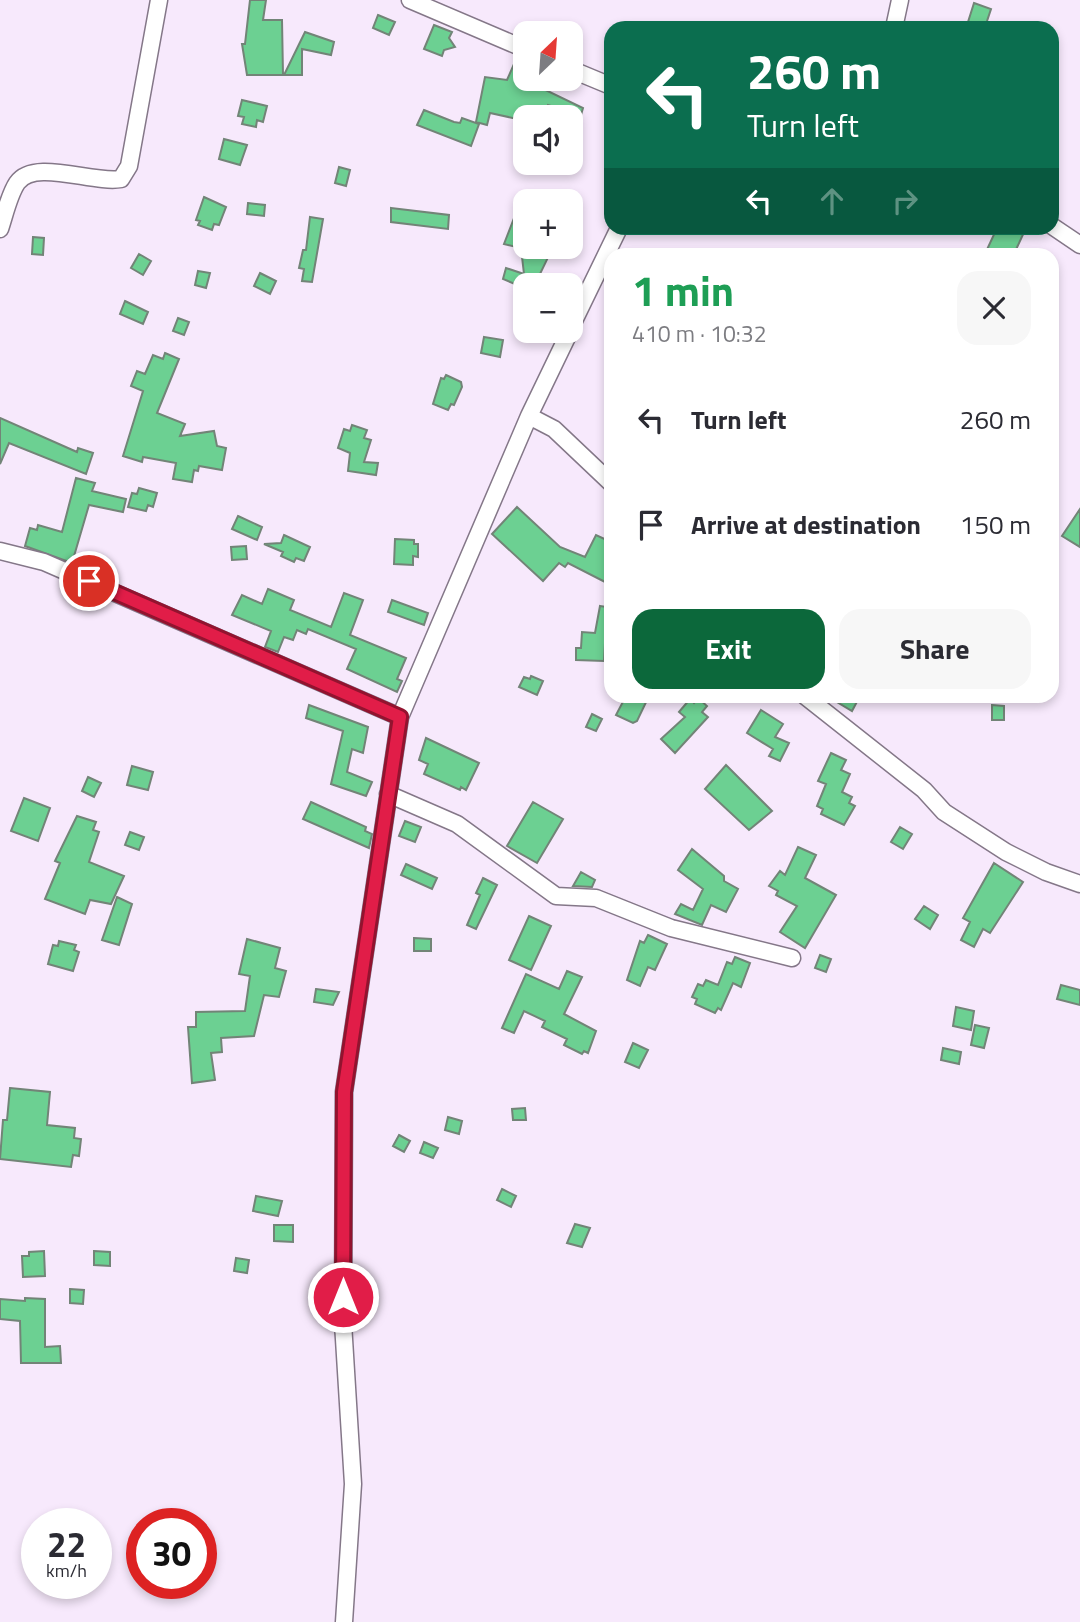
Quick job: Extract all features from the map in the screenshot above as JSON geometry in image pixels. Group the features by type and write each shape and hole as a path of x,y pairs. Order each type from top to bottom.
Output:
{"street":[{"path":"0,229 15,186 23,175 38,170 108,181 121,179 129,166 159,0"},
{"path":"411,0 513,44"},
{"path":"896,21 900,0"},
{"path":"583,74 604,83"},
{"path":"1059,231 1080,245"},
{"path":"583,303 604,259"},
{"path":"344,1622 353,1484 342,1323 344,1092 400,717 529,416 564,343"},
{"path":"529,416 554,429 604,476"},
{"path":"0,551 57,567 400,717"},
{"path":"813,703 924,790 944,813 1006,852 1046,872 1080,884"},
{"path":"388,794 457,824 556,896 596,898 671,928 792,958"}],"building":[{"path":"250,0 266,0 263,20 282,20 283,75 247,75 242,44 245,44"},
{"path":"974,3 991,9 987,21 968,21"},
{"path":"378,15 395,22 389,35 373,28"},
{"path":"434,25 452,32 449,38 455,47 444,50 442,56 424,49"},
{"path":"305,32 334,42 331,55 302,49 302,75 284,75"},
{"path":"513,66 513,91 548,91 577,105 513,105 513,118 490,113 487,125 476,122 485,77 507,80"},
{"path":"242,100 267,106 263,122 257,120 256,127 242,124 244,117 238,116"},
{"path":"424,110 454,122 460,123 462,118 479,124 471,146 417,125"},
{"path":"224,139 247,145 240,165 219,159"},
{"path":"339,167 350,170 346,186 335,183"},
{"path":"204,197 226,207 219,225 214,224 212,230 198,225 200,221 196,220"},
{"path":"248,203 265,205 264,216 247,214"},
{"path":"391,208 449,215 448,229 391,222"},
{"path":"310,217 323,219 312,282 302,281 304,269 299,268 303,250 306,250"},
{"path":"513,221 513,246 504,244"},
{"path":"994,235 1023,235 1017,248 988,248"},
{"path":"33,237 44,238 43,255 32,254"},
{"path":"139,254 151,261 143,275 131,268"},
{"path":"522,259 547,259 540,273 524,273"},
{"path":"506,268 521,273 513,273 513,283 503,279"},
{"path":"198,271 210,273 206,288 195,285"},
{"path":"260,273 276,281 270,294 254,286"},
{"path":"125,301 148,312 143,324 120,314"},
{"path":"178,318 189,322 184,335 173,331"},
{"path":"484,337 503,340 500,357 481,353"},
{"path":"165,353 179,359 157,413 185,424 180,436 214,431 217,446 226,448 222,470 199,466 198,471 194,470 192,482 173,479 176,463 143,457 142,462 123,456 143,391 131,386 137,371 145,374 153,355 163,359"},
{"path":"446,375 461,382 462,387 454,405 451,404 448,410 433,404 441,378 444,379"},
{"path":"0,418 77,452 78,448 93,453 86,474 9,443 0,464"},
{"path":"352,425 367,430 364,438 371,440 364,462 378,463 376,475 348,471 350,453 338,448 344,429 350,431"},
{"path":"76,478 95,483 92,491 126,499 123,512 89,505 72,563 25,546 30,528 37,530 38,525 62,532"},
{"path":"139,488 157,493 153,507 148,505 146,511 128,507 132,493 137,494"},
{"path":"517,507 560,547 585,557 596,535 604,539 604,581 568,563 565,567 559,563 543,581 492,534"},
{"path":"1080,509 1080,547 1062,536"},
{"path":"238,516 262,527 257,540 232,529"},
{"path":"284,535 310,547 304,561 296,558 294,562 281,556 283,552 264,544 281,543"},
{"path":"395,539 414,540 414,544 418,544 418,557 413,556 413,565 394,564"},
{"path":"246,546 247,559 232,560 231,547"},
{"path":"268,589 294,600 290,610 331,627 344,593 363,600 350,635 406,658 397,679 402,681 397,692 347,669 356,649 308,629 306,634 297,630 293,640 284,637 278,652 265,647 271,631 232,615 242,595 262,604"},
{"path":"392,600 428,613 424,625 388,612"},
{"path":"600,606 604,607 604,661 576,660 576,648 581,648 582,632 595,633"},
{"path":"531,676 543,681 537,695 519,687 524,677 530,679"},
{"path":"622,703 646,703 637,721 633,723 616,715"},
{"path":"687,703 704,703 707,706 702,712 708,717 675,753 661,739 685,717 679,712"},
{"path":"839,703 856,703 852,711"},
{"path":"309,705 368,727 363,753 352,749 347,772 372,782 366,796 331,784 343,731 306,718"},
{"path":"992,705 1004,706 1004,720 992,720"},
{"path":"761,710 783,724 775,737 789,743 780,761 769,756 773,749 747,733"},
{"path":"592,714 602,719 596,731 586,727"},
{"path":"426,738 479,763 466,790 461,787 460,790 424,774 428,764 419,760"},
{"path":"831,753 846,760 841,770 850,774 842,792 852,797 849,803 855,806 844,825 821,814 823,809 817,806 826,784 818,781"},
{"path":"726,765 772,811 749,830 705,789"},
{"path":"132,766 153,772 148,790 127,785"},
{"path":"88,777 101,783 94,797 82,791"},
{"path":"24,798 50,808 38,841 11,831"},
{"path":"311,802 366,827 365,831 372,834 369,848 303,819"},
{"path":"533,802 563,819 537,863 507,846"},
{"path":"77,816 96,822 93,830 99,832 89,862 124,876 111,904 90,900 85,914 45,899 60,863 55,861"},
{"path":"405,821 421,827 415,842 399,836"},
{"path":"900,827 912,834 903,849 891,842"},
{"path":"130,832 144,837 139,850 125,845"},
{"path":"798,847 816,855 805,878 836,895 805,948 780,932 797,906 776,895 778,891 769,886 780,871 785,875"},
{"path":"692,849 724,876 724,881 738,889 726,912 711,905 702,925 675,914 681,904 693,910 703,889 678,870"},
{"path":"994,863 1023,882 990,933 983,929 974,947 961,940 970,922 963,918"},
{"path":"406,864 437,878 432,889 401,875"},
{"path":"581,872 595,880 592,887 573,886"},
{"path":"483,878 497,885 476,929 467,925 480,895 476,893"},
{"path":"117,897 132,904 119,945 102,940"},
{"path":"924,906 938,915 930,929 915,919"},
{"path":"529,916 551,926 531,970 509,960"},
{"path":"648,935 667,944 655,970 648,967 640,986 627,980 640,941 644,943"},
{"path":"414,938 431,939 431,951 414,951"},
{"path":"247,939 280,948 275,968 286,971 279,997 264,995 254,1036 221,1038 222,1052 211,1053 215,1080 192,1083 188,1027 196,1027 196,1012 245,1011 250,976 239,974"},
{"path":"59,941 76,945 74,950 79,952 73,971 48,964 53,945 58,946"},
{"path":"820,955 831,959 826,972 815,968"},
{"path":"735,957 750,963 741,987 733,983 721,1010 718,1008 715,1013 695,1004 697,999 692,997 698,984 703,986 706,980 718,985 727,962 732,964"},
{"path":"567,971 582,977 564,1014 596,1031 588,1053 584,1051 582,1054 564,1045 567,1039 542,1027 545,1021 524,1011 514,1033 502,1028 526,974 559,989"},
{"path":"1061,985 1080,990 1080,1005 1057,999"},
{"path":"316,989 339,992 333,1005 314,1002"},
{"path":"956,1007 974,1011 971,1030 953,1026"},
{"path":"975,1025 989,1028 984,1048 971,1045"},
{"path":"633,1043 648,1050 639,1068 625,1062"},
{"path":"943,1048 961,1052 959,1064 941,1060"},
{"path":"10,1088 50,1092 47,1125 75,1128 74,1138 81,1139 79,1156 73,1155 71,1167 0,1159 3,1120 7,1120"},
{"path":"525,1108 526,1120 513,1120 512,1109"},
{"path":"448,1117 462,1121 459,1134 445,1130"},
{"path":"399,1135 410,1141 404,1152 393,1146"},
{"path":"424,1142 438,1148 433,1158 420,1153"},
{"path":"502,1189 516,1196 511,1207 497,1200"},
{"path":"256,1196 282,1201 278,1216 253,1211"},
{"path":"575,1224 590,1228 582,1247 567,1243"},
{"path":"274,1225 293,1225 293,1242 274,1241"},
{"path":"44,1251 45,1276 23,1277 22,1256 29,1256 29,1252"},
{"path":"94,1251 110,1252 110,1266 94,1265"},
{"path":"236,1258 249,1260 247,1273 234,1271"},
{"path":"70,1289 84,1290 83,1304 70,1303"},
{"path":"25,1298 45,1299 45,1347 60,1346 61,1363 21,1363 20,1321 0,1319 0,1299 25,1301"}],"route":[{"path":"89,581 400,717 344,1092 343,1297"}]}
